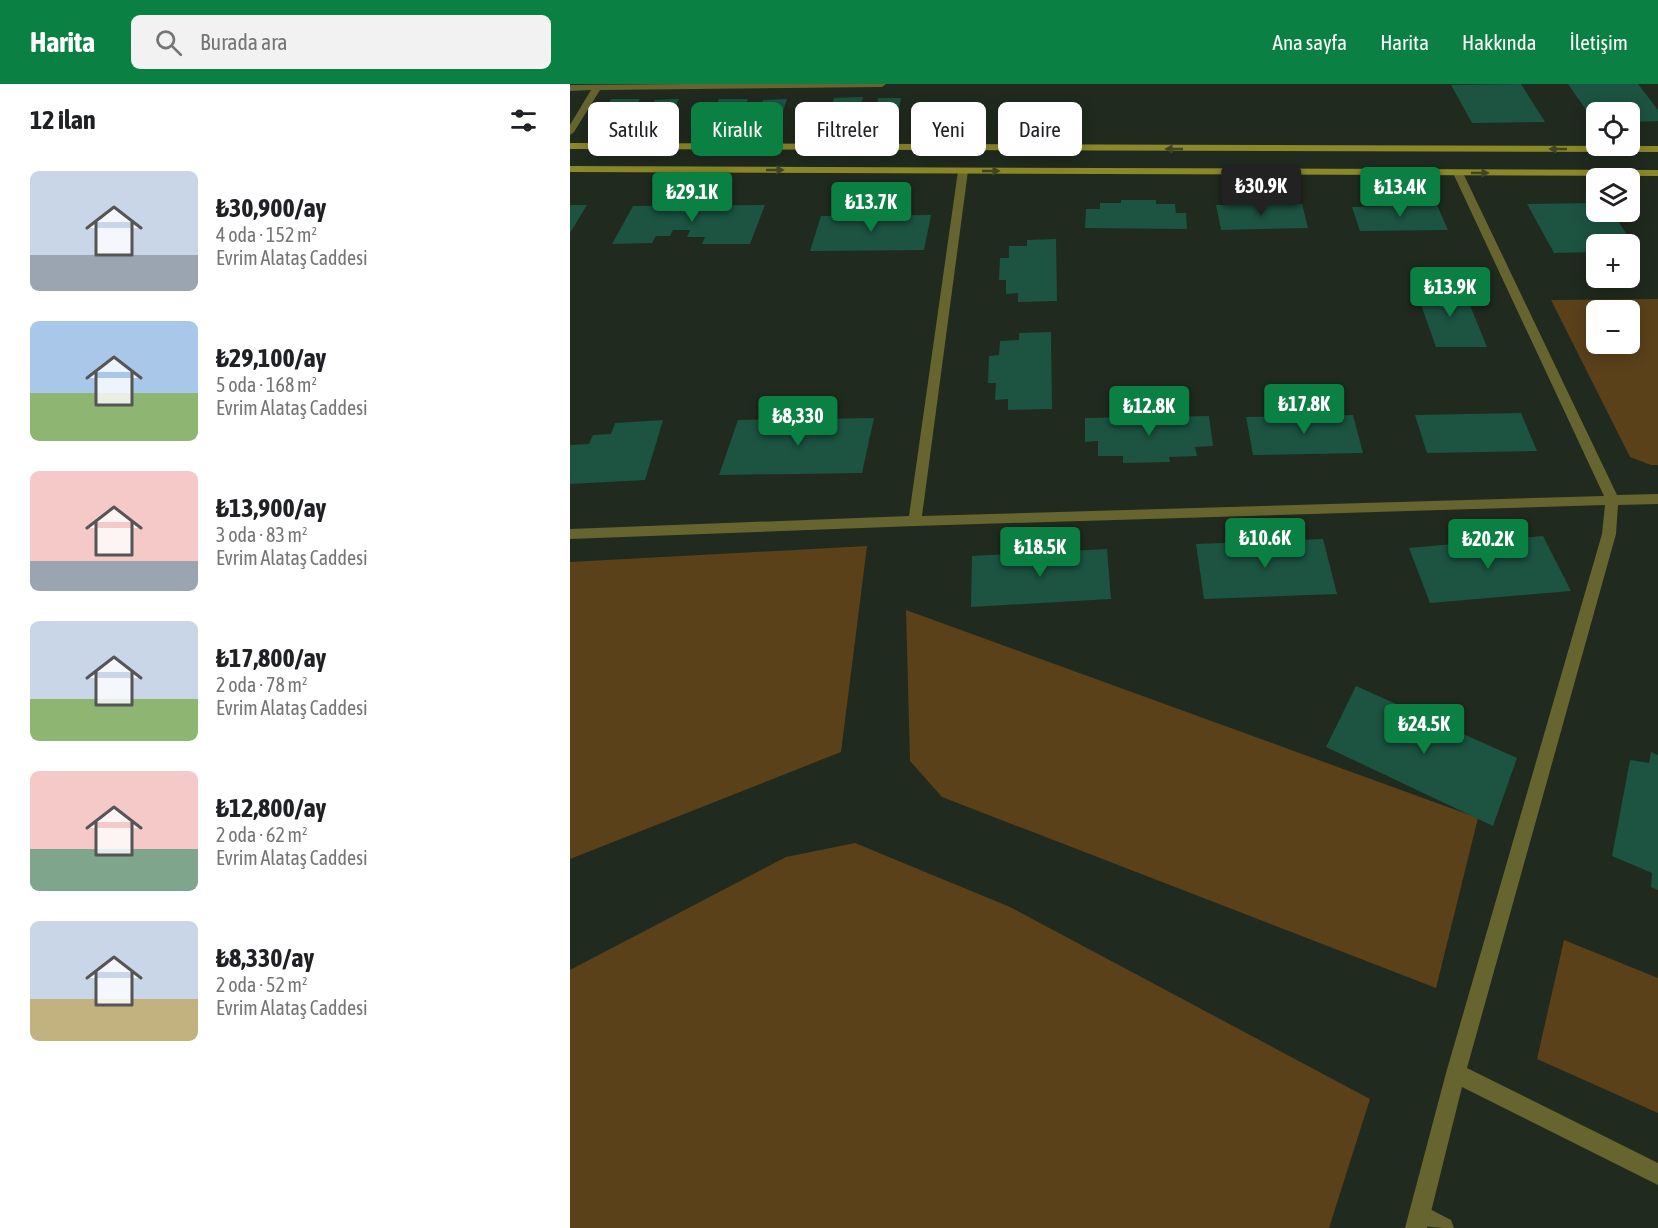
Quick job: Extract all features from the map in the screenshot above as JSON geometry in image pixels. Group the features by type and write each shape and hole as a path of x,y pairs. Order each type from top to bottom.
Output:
{"main road":[{"path":"570,146 1658,149"},
{"path":"570,169 1658,172"}],"street":[{"path":"570,88 882,84"},
{"path":"570,132 597,88"},
{"path":"915,521 963,171"},
{"path":"1443,1228 1418,1222 1456,1073 1609,534 1612,499 1458,173"},
{"path":"570,534 915,521 1658,499"},
{"path":"1456,1073 1658,1174"}],"shaded area":[{"path":"1658,299 1658,465 1651,465 1630,457 1551,300"},
{"path":"867,546 841,752 570,859 570,562"},
{"path":"906,610 1478,818 1436,988 942,797 910,761"},
{"path":"855,843 1010,907 1370,1099 1329,1228 570,1228 570,970 786,857"},
{"path":"1564,940 1658,978 1658,1113 1537,1059"}],"building":[{"path":"1521,84 1545,122 1472,123 1451,85"},
{"path":"1568,84 1638,84 1658,110 1658,121 1640,122 1640,102 1586,102 1586,110"},
{"path":"863,97 862,102 833,102 834,98"},
{"path":"878,98 901,98 899,108 899,102 877,102"},
{"path":"611,99 640,99 638,102 609,102"},
{"path":"679,99 677,102 654,102 655,100"},
{"path":"719,99 748,99 747,102 718,102"},
{"path":"787,99 783,111 783,102 762,102 763,100"},
{"path":"1121,200 1156,200 1156,204 1175,204 1176,213 1186,213 1187,229 1085,228 1086,209 1100,209 1100,203 1121,203"},
{"path":"1586,203 1586,222 1619,222 1627,234 1586,234 1586,252 1554,253 1527,204"},
{"path":"1302,204 1308,228 1221,230 1216,205"},
{"path":"570,205 587,205 570,233"},
{"path":"765,205 750,244 702,244 705,237 687,237 690,230 673,230 670,236 656,236 652,243 612,244 633,206"},
{"path":"1437,205 1448,230 1360,231 1352,207"},
{"path":"931,215 924,250 810,251 821,216"},
{"path":"1056,239 1057,301 1018,302 1018,293 1006,294 1006,280 999,280 1000,258 1009,258 1009,246 1027,246 1027,240"},
{"path":"1415,288 1463,288 1487,347 1436,347"},
{"path":"1051,332 1052,409 1008,410 1008,399 995,400 996,383 988,383 989,356 999,355 1000,341 1019,340 1019,333"},
{"path":"1521,413 1537,451 1427,453 1415,415"},
{"path":"1353,415 1363,453 1253,455 1246,417"},
{"path":"1209,416 1213,446 1195,447 1197,456 1169,457 1170,462 1123,463 1123,456 1098,456 1098,441 1085,442 1085,418"},
{"path":"874,418 862,473 719,475 738,420"},
{"path":"663,420 645,480 570,484 570,445 589,444 593,435 611,434 615,423"},
{"path":"1543,536 1571,591 1430,603 1409,548"},
{"path":"1323,539 1337,594 1204,599 1196,544"},
{"path":"1107,549 1111,599 971,607 972,556"},
{"path":"1356,686 1517,758 1493,826 1326,747"},
{"path":"1651,752 1658,755 1658,890 1651,887 1652,873 1612,856 1630,760 1649,763"}]}
